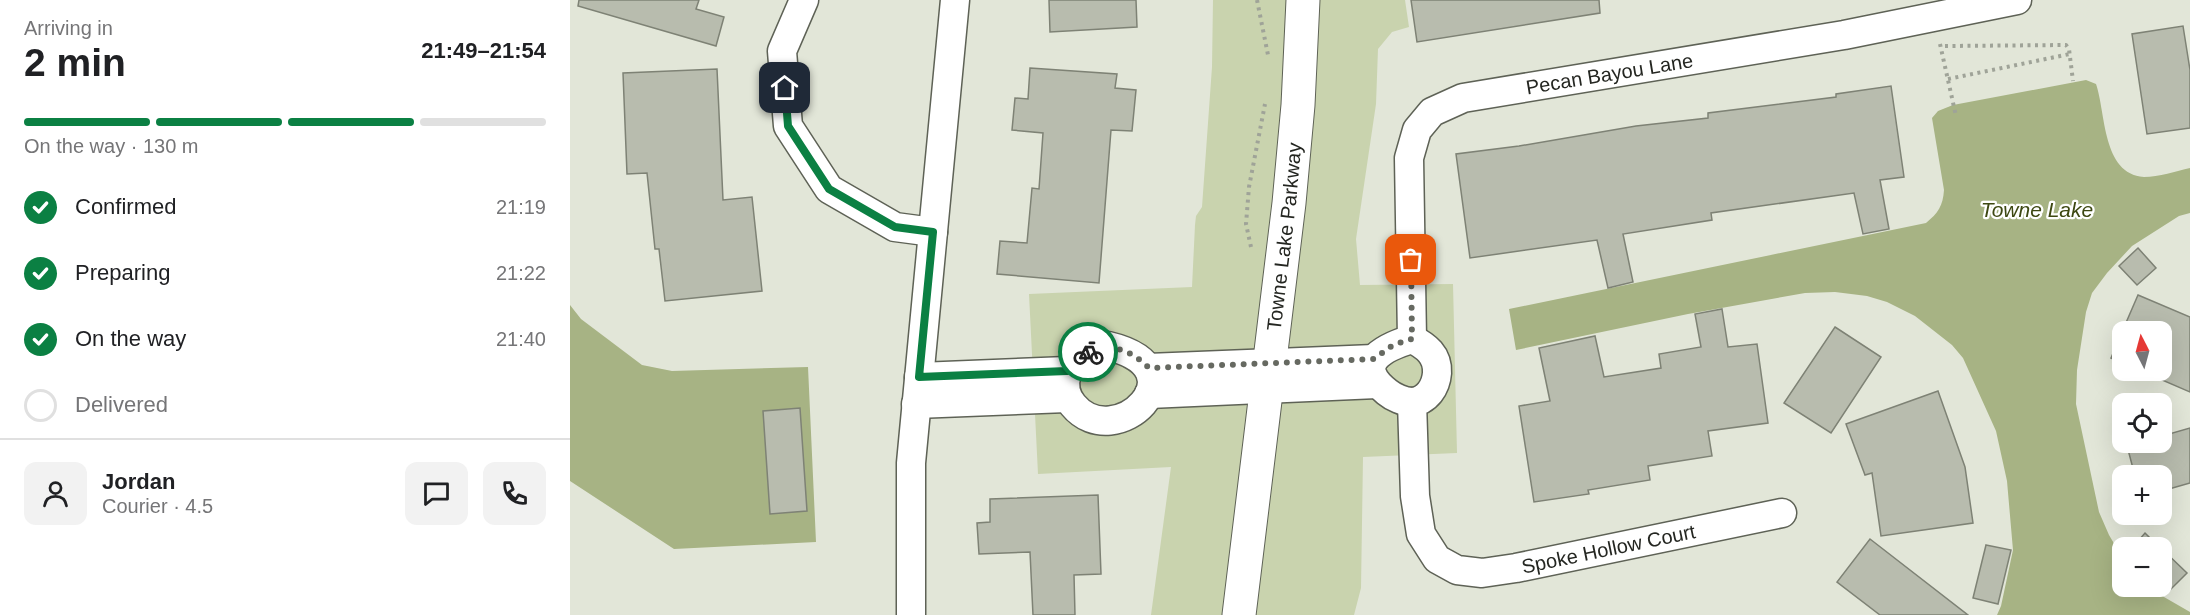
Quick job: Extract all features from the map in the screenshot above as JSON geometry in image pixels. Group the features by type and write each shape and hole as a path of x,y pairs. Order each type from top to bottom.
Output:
{"street":[{"path":"804,0 782,51 788,126 829,189 895,227 933,232"},
{"path":"911,615 911,463 955,0"},
{"name":"Towne Lake Parkway","path":"1239,615 1298,105 1303,0"},
{"name":"Pecan Bayou Lane","path":"1412,339 1409,158 1418,130 1432,112 1463,98 1844,35 2017,0"},
{"path":"1412,339 1425,346 1434,356 1437,371 1435,386 1426,397 1412,402 1393,396 1375,372 1393,345 1412,339"},
{"path":"1108,346 1139,358 1149,381 1139,409 1126,418 1108,420 1093,419 1079,413 1067,384 1077,358 1089,351 1108,346"},
{"path":"1149,381 1375,372"},
{"path":"918,391 1067,384"},
{"name":"Spoke Hollow Court","path":"1412,402 1415,496 1421,534 1437,559 1457,570 1482,573 1516,568 1782,513"}],"path":[{"path":"1257,0 1268,62"},
{"path":"1934,18 1956,116"},
{"path":"1940,46 2066,45 2070,54 2073,81"},
{"path":"1948,79 2070,54"},
{"path":"1251,247 1246,224 1249,187 1266,101"}],"shaded area":[{"path":"1213,0 1405,0 1409,27 1392,32 1378,49 1376,104 1356,239 1360,285 1453,284 1457,453 1363,457 1361,588 1354,615 1151,615 1171,467 1038,474 1029,294 1192,287 1196,216 1202,207 1212,67"}],"water":[{"name":"Towne Lake","path":"2086,80 2096,84 2108,140 2120,165 2130,173 2144,177 2190,168 2190,213 2179,216 2132,246 2092,293 2086,312 2077,370 2076,404 2099,512 2112,540 2112,597 2164,597 2190,612 2190,615 1997,615 2013,550 2007,481 1996,431 1963,358 1952,345 1915,316 1887,302 1867,296 1835,292 1805,293 1688,314 1516,350 1509,309 1926,223 1939,209 1944,190 1932,118 1938,111 1953,105"},
{"path":"570,305 581,319 642,365 672,371 808,367 816,542 674,549 570,481"}],"building":[{"path":"579,0 699,0 696,9 724,17 716,46 578,6"},
{"path":"1049,0 1136,0 1137,27 1050,32"},
{"path":"1411,0 1599,0 1600,13 1417,42"},
{"path":"2183,26 2190,70 2190,128 2147,134 2132,34"},
{"path":"1030,68 1117,74 1115,88 1136,90 1132,131 1111,130 1099,283 997,274 1000,241 1027,243 1032,188 1039,189 1043,133 1012,130 1015,98 1028,99"},
{"path":"717,69 723,200 752,197 762,291 665,301 659,249 655,249 647,173 627,174 623,73"},
{"path":"1891,86 1904,177 1880,180 1889,229 1863,234 1854,193 1711,213 1712,220 1623,234 1633,282 1608,288 1597,240 1470,258 1456,154 1636,126 1708,118 1708,113 1836,97 1836,94"},
{"path":"2138,248 2156,268 2137,285 2119,266"},
{"path":"2138,295 2190,317 2190,392 2164,381 2172,381 2172,321 2127,321"},
{"path":"1722,309 1728,347 1757,344 1768,423 1708,431 1712,456 1648,466 1650,480 1588,490 1589,494 1534,502 1519,406 1550,401 1539,348 1595,336 1604,377 1661,368 1659,354 1701,347 1695,314"},
{"path":"1835,327 1881,357 1831,433 1784,403"},
{"path":"1938,391 1965,467 1973,523 1881,536 1872,473 1865,475 1846,424"},
{"path":"800,408 807,511 770,514 763,411"},
{"path":"2190,428 2190,483 2172,488 2172,465 2132,465 2129,453 2172,453 2172,433"},
{"path":"1098,495 1101,574 1074,575 1075,615 1033,615 1030,552 979,554 977,523 990,522 990,499"},
{"path":"1870,539 1968,615 1880,615 1837,582"},
{"path":"1986,545 2011,550 1998,604 1973,598"},
{"path":"2172,559 2187,573 2172,588"}],"way so far":[{"path":"1088,352 1108,346 1139,358 1149,368 1374,359 1393,345 1412,339 1411,260"}],"route":[{"path":"785,88 788,126 829,189 895,227 933,232 919,377 1067,371 1077,358 1088,352"}]}
